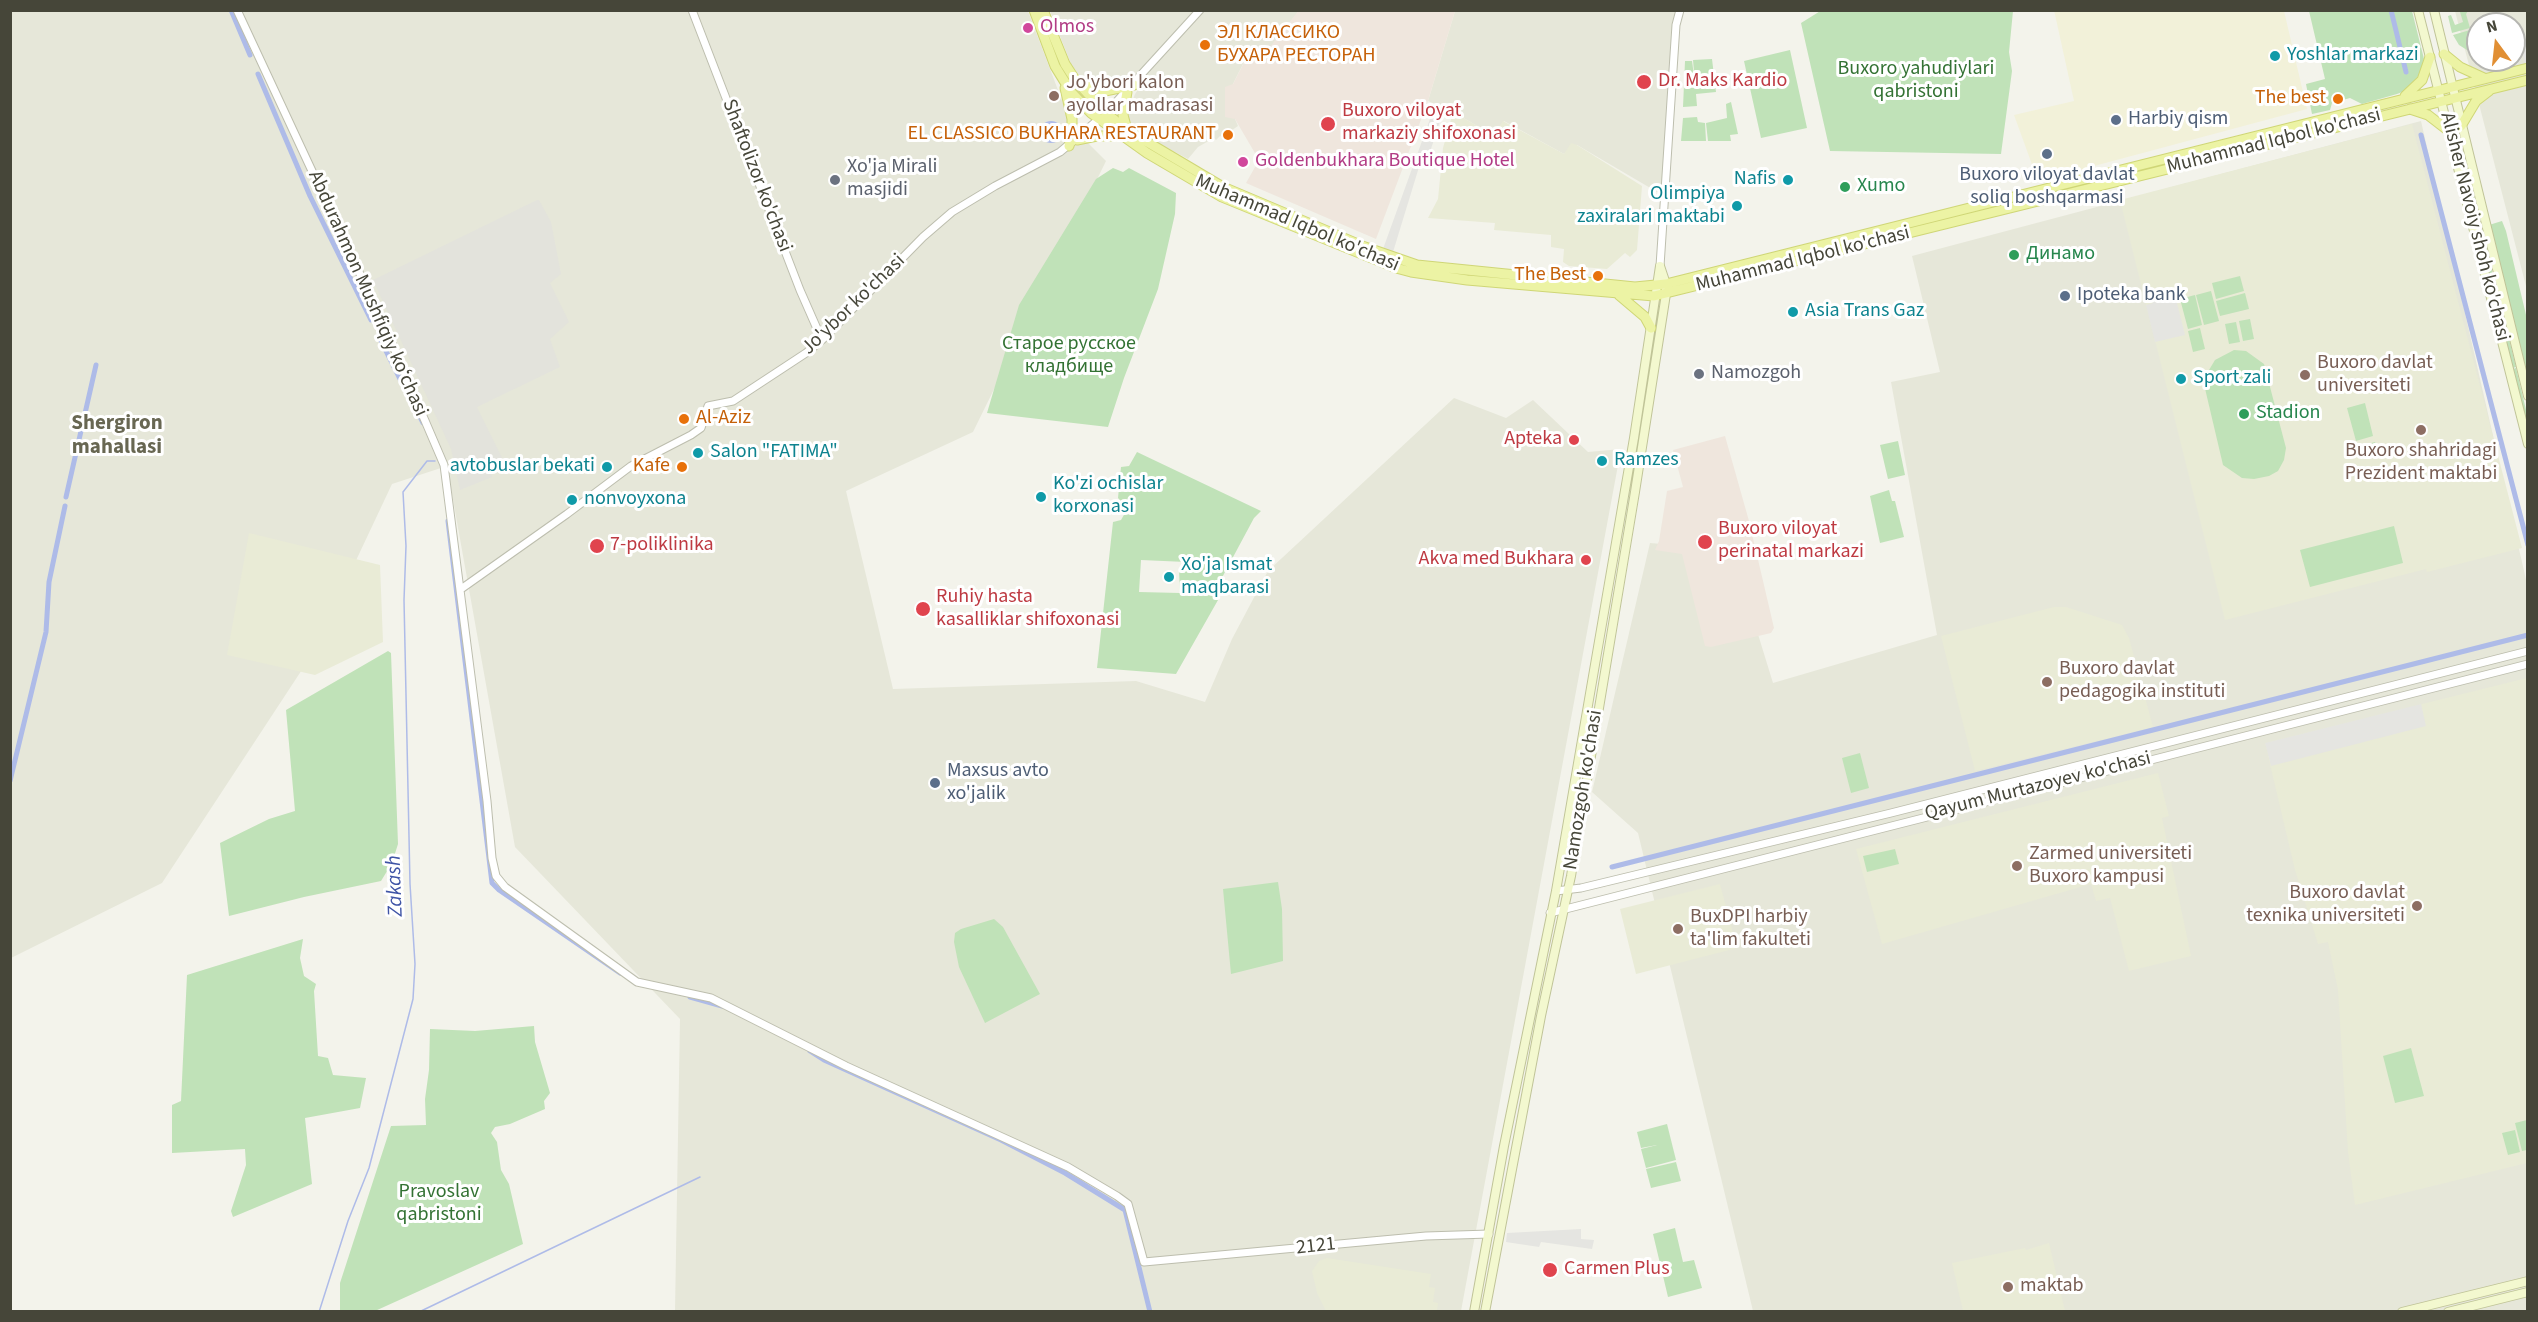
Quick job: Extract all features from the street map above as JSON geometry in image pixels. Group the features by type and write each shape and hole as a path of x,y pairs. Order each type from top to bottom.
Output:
{"main road":[{"path":"1034,10 1055,66 1063,80 1072,119 1073,143 1097,136 1124,133 1123,114 1130,88 1105,91 1093,89 1076,81"},
{"name":"Muhammad Iqbol ko'chasi","path":"1043,10 1054,39 1076,81 1124,133 1222,197 1396,268 1419,274 1654,296 2528,80"},
{"name":"Alisher Navoiy shoh ko'chasi","path":"2418,10 2528,444"},
{"name":"Alisher Navoiy shoh ko'chasi","path":"2434,10 2528,396"},
{"path":"2444,54 2457,66 2484,78"},
{"path":"2401,99 2422,80 2430,57"},
{"name":"Muhammad Iqbol ko'chasi","path":"1063,80 1078,100 1098,120 1222,187 1365,247 1417,265 1646,288 2528,68"},
{"path":"2462,126 2476,101 2494,88"},
{"path":"2408,109 2428,115 2450,132"},
{"name":"Jo'ybor ko'chasi","path":"1098,120 1106,113"},
{"name":"Namozgoh ko'chasi","path":"1485,1311 1567,889 1619,586 1666,294 1666,284 1660,266"},
{"name":"Namozgoh ko'chasi","path":"1474,1311 1556,891 1610,580 1660,266"},
{"path":"1617,294 1643,315 1651,328"},
{"path":"1610,580 1619,586"},
{"path":"2403,1311 2528,1281"},
{"path":"2448,1311 2528,1292"}],"street":[{"name":"Abdurahmon Mushfiqiy koʻchasi","path":"237,10 387,332 444,465 496,876 505,887 637,982 711,998 846,1066 1068,1167 1117,1196 1128,1204 1144,1262"},
{"name":"Shaftolizor ko'chasi","path":"692,10 800,290 822,340"},
{"name":"Jo'ybor ko'chasi","path":"1106,113 1200,10"},
{"name":"Namozgoh ko'chasi","path":"1660,266 1675,45 1680,10"},
{"name":"Jo'ybor ko'chasi","path":"460,589 631,466 701,428 708,406 733,401 822,340 923,237 952,212 1073,143 1098,120"},
{"name":"Qayum Murtazoyev ko'chasi","path":"1556,891 1581,888 1841,825 2528,651"},
{"name":"Qayum Murtazoyev ko'chasi","path":"1550,913 1844,836 2528,664"},
{"path":"2229,728 2232,739"},
{"path":"2211,732 2214,743"},
{"path":"1841,825 1844,836"},
{"name":"2121","path":"1144,1262 1426,1236 1489,1234"}],"shaded area":[{"name":"Buxoro viloyat markaziy shifoxonasi","path":"1299,10 1455,11 1428,101 1376,239 1246,183 1259,160 1235,119 1225,117 1225,87 1233,84 1249,53 1266,52"},
{"path":"2054,10 2284,11 2307,109 2038,181 2014,115 2074,101"},
{"path":"11,11 1028,11 1072,127 1106,161 973,432 846,491 893,689 1136,681 1205,702 1232,639 1268,571 1454,398 1506,418 1533,400 1588,452 1621,449 1461,1311 675,1311 680,1019 515,847 447,466 392,484 311,656 162,883 11,958"},
{"path":"1050,11 1299,11 1266,53 1249,54 1244,62 1233,84 1235,119 1238,126 1222,137 1216,140 1214,138 1198,147 1188,159 1134,130 1129,123 1129,110 1140,87 1131,78 1106,86 1079,75 1071,64"},
{"path":"1455,11 1680,11 1664,196 1577,145 1564,154 1504,121 1493,135 1453,112 1428,101"},
{"path":"2455,11 2527,11 2527,290 2471,72 2526,72 2526,12 2466,12 2466,54"},
{"path":"2527,41 2527,64 2526,64"},
{"path":"1435,105 1444,109 1429,155 1423,154 1393,252 1383,249"},
{"path":"1453,112 1493,135 1503,121 1564,154 1571,143 1577,145 1642,186 1637,250 1630,257 1625,253 1607,269 1569,266 1563,262 1564,249 1551,247 1551,235 1494,230 1495,223 1428,218 1438,199 1443,148"},
{"path":"2421,121 2527,584 2527,1311 1753,1311 1638,833 1592,792 1650,543 1732,550 1773,683 1937,635 1891,382 1940,372 1912,256"},
{"name":"Buxoro davlat universiteti","path":"2412,124 2522,548 2427,572 2426,569 2225,620 2120,200"},
{"path":"537,200 551,222 561,274 550,283 569,322 550,339 560,367 477,407 505,464 490,469 492,477 460,490 451,449 373,280"},
{"path":"2174,291 2185,335 2155,342 2146,305 2153,303 2152,297"},
{"name":"Buxoro viloyat perinatal markazi","path":"1725,436 1749,521 1774,628 1771,633 1711,647 1705,646 1682,554 1655,550 1659,541 1667,491 1683,487 1673,450"},
{"path":"249,533 380,565 383,642 315,675 227,655"},
{"name":"Buxoro davlat pedagogika instituti","path":"2054,607 2066,607 2122,625 2129,638 2153,727 1975,771 1941,636"},
{"name":"Buxoro davlat texnika universiteti","path":"2527,678 2527,1163 2355,1205 2348,1152 2338,990 2328,942 2318,944 2295,870 2265,743"},
{"path":"2421,704 2426,726 2271,766 2265,743"},
{"name":"Zarmed universiteti Buxoro kampusi","path":"2158,773 2169,816 2162,818 2191,956 2129,971 2110,898 2096,901 2091,884 1882,944 1856,849"},
{"name":"BuxDPI harbiy ta'lim fakulteti","path":"1720,884 1737,948 1636,974 1620,909"},
{"path":"1581,1229 1581,1239 1594,1240 1592,1249 1541,1242 1539,1247 1506,1242 1507,1233"},
{"name":"maktab","path":"2049,1243 2065,1311 1963,1311 1952,1263 2025,1248 2026,1250"},
{"path":"1327,1258 1431,1274 1429,1287 1435,1288 1433,1302 1438,1303 1437,1311 1326,1311 1317,1293 1312,1271 1319,1261"}],"green space":[{"name":"Buxoro yahudiylari qabristoni","path":"1822,10 2013,11 2009,52 2012,71 2001,154 1830,151 1801,23"},
{"path":"2309,11 2412,11 2424,59 2422,72 2405,91 2362,104 2350,98 2332,103 2330,110 2312,114 2306,84 2325,79"},
{"path":"2468,11 2466,12 2466,29 2452,33 2448,16 2451,15 2455,25 2463,22 2460,12"},
{"path":"2466,31 2466,49 2459,45 2453,35"},
{"path":"1790,50 1807,128 1761,138 1744,61"},
{"path":"1712,59 1716,92 1696,94 1697,106 1683,107 1685,61 1692,61 1695,83 1693,60"},
{"path":"1731,102 1738,134 1730,135 1731,141 1708,141 1706,123 1727,118 1726,104"},
{"path":"1697,117 1698,122 1705,123 1706,141 1681,141 1683,118"},
{"path":"2461,147 2480,220 2477,221 2459,148"},
{"name":"Старое русское кладбище","path":"1113,168 1123,172 1129,168 1176,193 1175,214 1158,289 1108,427 987,413 1019,305 1096,179"},
{"path":"2502,221 2527,319 2527,377 2489,225"},
{"path":"2485,243 2516,367 2513,368 2482,246"},
{"path":"2240,276 2244,291 2216,299 2212,283"},
{"path":"2211,291 2219,321 2204,325 2196,295"},
{"path":"2245,293 2249,309 2220,316 2216,301"},
{"path":"2195,295 2202,325 2188,329 2180,299"},
{"path":"2250,319 2254,339 2243,341 2239,321"},
{"path":"2236,322 2240,342 2229,344 2225,324"},
{"path":"2200,328 2205,349 2193,352 2188,331"},
{"name":"Stadion","path":"2234,350 2246,351 2264,364 2286,448 2284,460 2278,471 2269,476 2254,479 2242,478 2223,465 2203,380 2215,360"},
{"path":"2516,368 2527,414 2527,427 2513,369"},
{"path":"2365,403 2373,436 2356,441 2347,408"},
{"path":"1898,441 1905,475 1888,479 1880,445"},
{"path":"2375,442 2378,452 2359,457 2357,447"},
{"path":"1137,452 1261,511 1254,518 1217,587 1217,593 1222,593 1176,674 1097,668 1113,522 1121,520 1126,507 1118,498 1121,467 1129,466","holes":["1141,560 1186,562 1186,570 1179,570 1180,593 1139,592"]},
{"path":"1889,490 1892,501 1895,501 1904,537 1880,543 1870,496"},
{"path":"2394,526 2403,563 2310,587 2300,550"},
{"path":"388,651 391,653 398,844 392,863 381,881 229,916 220,843 269,819 295,811 286,710"},
{"path":"1860,753 1869,788 1851,793 1842,758"},
{"path":"1895,849 1899,864 1867,872 1863,856"},
{"path":"1278,882 1282,909 1283,961 1231,974 1223,889"},
{"path":"994,919 1003,927 1040,994 985,1023 959,967 954,942 955,933 961,929"},
{"path":"303,939 300,958 304,976 316,984 314,991 318,1056 328,1058 333,1075 366,1078 360,1108 305,1118 312,1184 233,1217 231,1211 246,1165 245,1149 172,1153 172,1105 181,1101 187,975"},
{"name":"Pravoslav qabristoni","path":"534,1026 535,1042 550,1093 544,1101 545,1109 510,1124 495,1127 491,1133 497,1142 501,1170 509,1184 523,1244 375,1311 340,1311 340,1283 391,1126 426,1125 425,1099 429,1070 430,1029 475,1031"},
{"path":"2411,1048 2424,1096 2395,1103 2383,1056"},
{"path":"2527,1120 2527,1150 2522,1151 2515,1123"},
{"path":"1667,1124 1676,1160 1646,1168 1641,1149 1657,1145 1641,1148 1637,1132"},
{"path":"2515,1130 2520,1152 2508,1155 2502,1133"},
{"path":"1676,1162 1681,1181 1651,1188 1646,1169"},
{"path":"1675,1228 1683,1262 1694,1260 1702,1288 1668,1297 1653,1234"}],"water":[{"path":"1051,121 1059,124 1062,132 1059,140 1051,143 1043,140 1040,132 1043,124"}],"waterway":[{"path":"231,10 250,55"},
{"path":"2391,10 2406,72"},
{"path":"258,74 310,196 371,320"},
{"path":"2421,135 2528,545"},
{"path":"379,337 407,393"},
{"path":"66,497 96,365"},
{"path":"413,403 423,423"},
{"name":"Zakash","path":"319,1312 348,1221 369,1168 413,999 415,964 410,884 404,600 406,546 403,492 427,461 435,461"},
{"path":"10,781 46,632 49,582 65,506"},
{"path":"448,521 492,883 620,973"},
{"path":"1612,867 2528,635"},
{"path":"690,997 722,1006"},
{"path":"810,1051 824,1060 1001,1140 1065,1173 1125,1210 1150,1312"},
{"name":"Zakash","path":"419,1312 700,1177"}],"place":[{"name":"Olmos","path":"1028,28"},
{"name":"ЭЛ КЛАССИКО БУХАРА РЕСТОРАН","path":"1205,45"},
{"name":"Yoshlar markazi","path":"2275,56"},
{"name":"Dr. Maks Kardio","path":"1644,82"},
{"name":"Jo'ybori kalon ayollar madrasasi","path":"1054,96"},
{"name":"The best","path":"2338,99"},
{"name":"Harbiy qism","path":"2116,120"},
{"name":"Buxoro viloyat markaziy shifoxonasi","path":"1328,124"},
{"name":"EL CLASSICO BUKHARA RESTAURANT","path":"1228,135"},
{"name":"Buxoro viloyat davlat soliq boshqarmasi","path":"2047,154"},
{"name":"Goldenbukhara Boutique Hotel","path":"1243,162"},
{"name":"Xo'ja Mirali masjidi","path":"835,180"},
{"name":"Nafis","path":"1788,180"},
{"name":"Xumo","path":"1845,187"},
{"name":"Olimpiya zaxiralari maktabi","path":"1737,206"},
{"name":"Динамо","path":"2014,255"},
{"name":"The Best","path":"1598,276"},
{"name":"Ipoteka bank","path":"2065,296"},
{"name":"Asia Trans Gaz","path":"1793,312"},
{"name":"Namozgoh","path":"1699,374"},
{"name":"Buxoro davlat universiteti","path":"2305,375"},
{"name":"Sport zali","path":"2181,379"},
{"name":"Stadion","path":"2244,414"},
{"name":"Al-Aziz","path":"684,419"},
{"name":"Buxoro shahridagi Prezident maktabi","path":"2421,430"},
{"name":"Apteka","path":"1574,440"},
{"name":"Salon \"FATIMA\"","path":"698,453"},
{"name":"Ramzes","path":"1602,461"},
{"name":"avtobuslar bekati","path":"607,467"},
{"name":"Kafe","path":"682,467"},
{"name":"Ko'zi ochislar korxonasi","path":"1041,497"},
{"name":"nonvoyxona","path":"572,500"},
{"name":"Buxoro viloyat perinatal markazi","path":"1705,542"},
{"name":"7-poliklinika","path":"597,546"},
{"name":"Akva med Bukhara","path":"1586,560"},
{"name":"Xo'ja Ismat maqbarasi","path":"1169,577"},
{"name":"Ruhiy hasta kasalliklar shifoxonasi","path":"923,609"},
{"name":"Buxoro davlat pedagogika instituti","path":"2047,682"},
{"name":"Maxsus avto xo'jalik","path":"935,783"},
{"name":"Zarmed universiteti Buxoro kampusi","path":"2017,866"},
{"name":"Buxoro davlat texnika universiteti","path":"2417,906"},
{"name":"BuxDPI harbiy ta'lim fakulteti","path":"1678,929"},
{"name":"Carmen Plus","path":"1550,1270"},
{"name":"maktab","path":"2008,1287"}],"district":[{"name":"Shergiron mahallasi","path":"117,436"}]}
